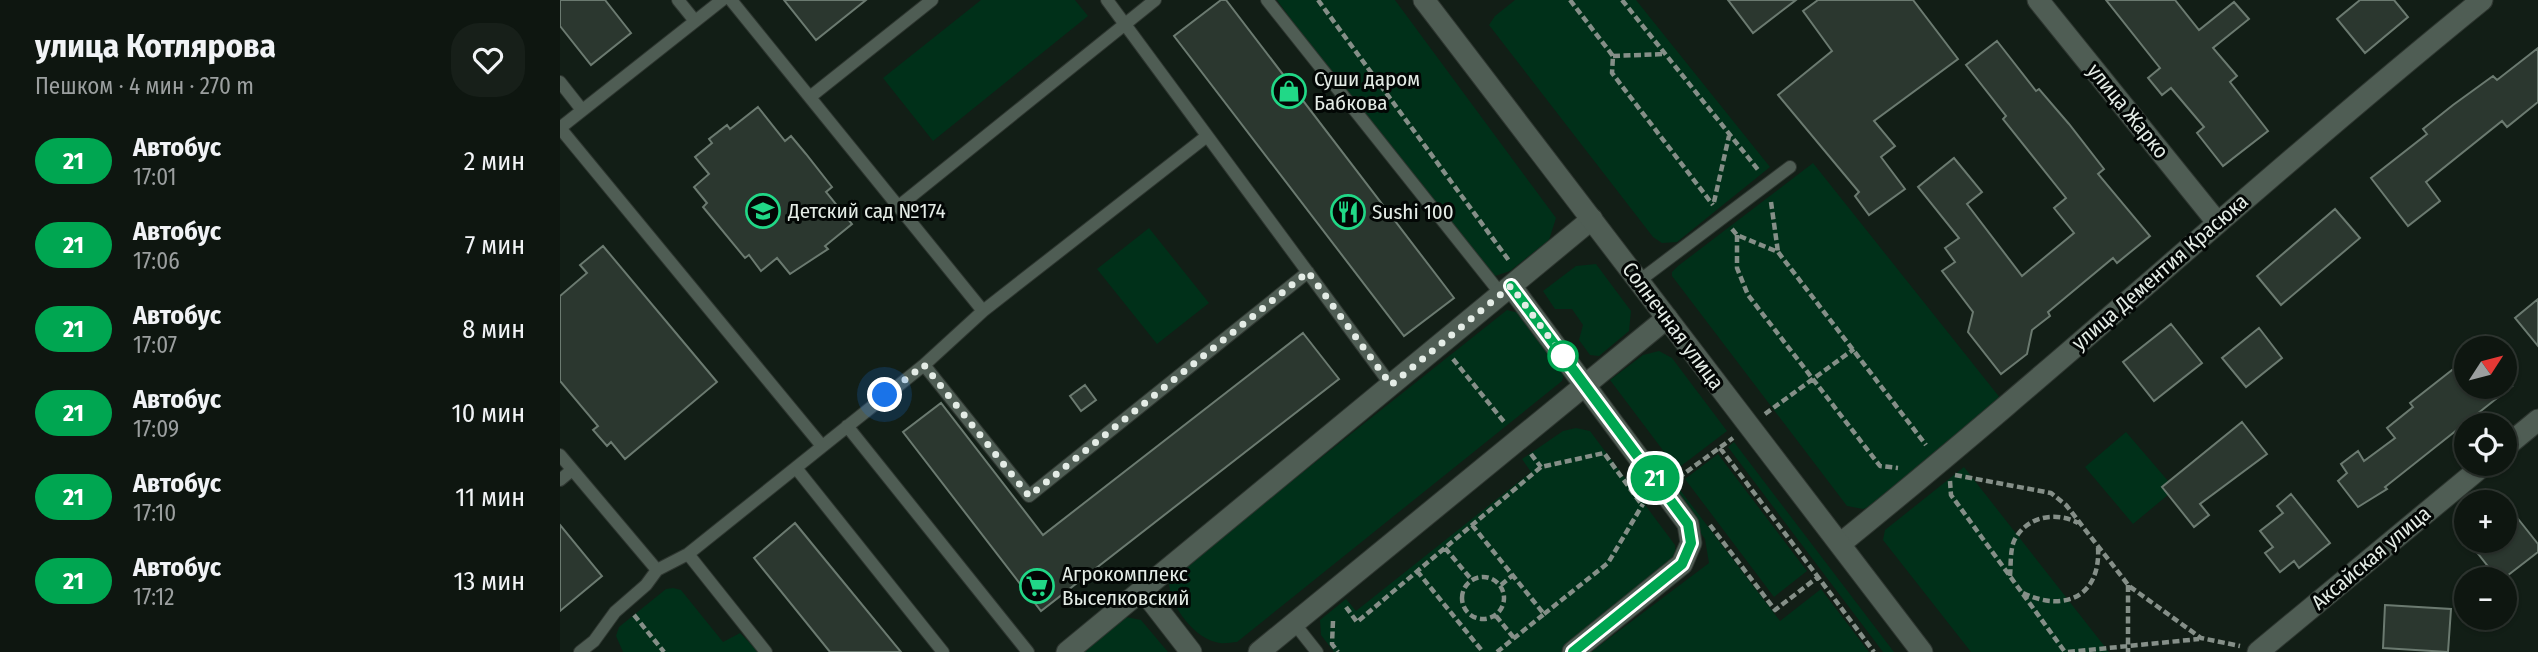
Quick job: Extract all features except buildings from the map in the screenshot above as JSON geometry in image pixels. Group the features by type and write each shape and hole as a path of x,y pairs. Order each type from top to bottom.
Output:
{"street":[{"name":"Солнечная улица","path":"1424,0 1922,652"},
{"name":"улица Жарко","path":"2038,0 2217,222"},
{"name":"улица Дементия Красюка","path":"1840,544 1935,468 2217,222 2476,2"},
{"path":"1067,652 1592,219"},
{"path":"1511,286 1585,385 1675,487 1688,524 1691,543 1682,564 1573,652"},
{"path":"1259,652 1667,318"},
{"path":"2517,437 2538,420"},
{"name":"Аксайская улица","path":"2259,651 2470,476"},
{"path":"1143,590 1191,652"}],"lane":[{"path":"678,0 695,21"},
{"path":"722,0 560,128 822,446"},
{"path":"731,0 983,311"},
{"path":"810,97 932,0"},
{"path":"1107,0 1391,385"},
{"path":"898,206 1155,0"},
{"path":"1267,0 1511,286"},
{"path":"560,82 582,110"},
{"path":"580,652 594,641 657,570 688,554 924,365 983,311 1207,136"},
{"path":"1639,281 1790,167"},
{"path":"924,365 1029,496 1308,272"},
{"path":"847,426 1028,652"},
{"path":"560,455 657,570"},
{"path":"796,468 943,652"},
{"path":"560,480 572,470"},
{"path":"688,554 766,652"},
{"path":"1294,623 1317,652"}],"path":[{"path":"1318,0 1511,286"},
{"path":"1570,0 1613,56 1612,73 1737,235 1778,251"},
{"path":"1622,0 1760,172 1771,202 1778,251 1854,349 1935,468"},
{"path":"1613,56 1665,54"},
{"path":"1713,205 1729,135"},
{"path":"1737,235 1737,268 1748,295 1880,466 1935,468"},
{"path":"1441,344 1541,467"},
{"path":"1778,405 1854,349"},
{"path":"1497,652 1608,563 1642,505 1675,487 1734,438"},
{"path":"1720,448 1874,652"},
{"path":"1338,652 1332,644 1331,624 1336,615 1345,607 1357,622 1541,467 1604,453 1642,505"},
{"path":"2201,638 2128,584 2052,493 1949,474 1951,495 2066,652 2128,649 2201,638 2259,651"},
{"path":"2010,576 2013,544 2030,523 2056,516 2081,525"},
{"path":"1709,523 1774,610 1818,577"},
{"path":"1472,525 1544,614"},
{"path":"2022,593 2035,599 2061,602 2081,593 2096,573 2098,546"},
{"path":"1445,548 1471,579"},
{"path":"1417,571 1483,652"},
{"path":"1501,585 1513,575"},
{"path":"1480,576 1492,577 1501,585 1505,594 1503,607 1496,616 1484,620 1467,612 1462,603 1463,589 1471,579 1480,576"},
{"path":"2128,584 2128,649"},
{"path":"625,603 664,652"},
{"path":"1457,620 1467,612"},
{"path":"1496,616 1514,638"}],"green space":[{"path":"981,0 1075,0 1088,16 933,141 883,78"},
{"path":"1277,0 1395,0 1556,218 1549,240 1510,271 1495,276 1473,270"},
{"path":"1515,0 1636,0 1770,167 1677,242 1662,243 1653,237 1489,25 1495,16"},
{"path":"1813,163 2001,399 1871,506 1863,509 1847,506 1672,276 1678,266"},
{"path":"1149,228 1209,303 1157,344 1097,269"},
{"path":"1596,264 1631,311 1629,331 1599,356 1590,355 1579,340 1583,325 1572,309 1555,309 1543,291 1576,266"},
{"path":"1507,310 1519,313 1564,373 1562,381 1237,642 1222,643 1211,640 1201,635 1185,620 1173,601 1169,582 1181,569"},
{"path":"1659,351 1672,358 1727,431 1677,469 1610,380 1643,355"},
{"path":"1576,428 1590,431 1675,545 1677,562 1561,652 1334,652 1321,635 1320,620 1346,599 1356,611 1531,472 1522,459 1563,431"},
{"path":"2126,432 2175,489 2133,524 2085,467"},
{"path":"1734,442 1894,652 1883,652 1728,447"},
{"path":"1718,454 1807,571 1774,597 1685,479"},
{"path":"1964,467 2109,652 1971,652 1883,540 1885,530"},
{"path":"1677,486 1780,621 1821,589 1869,652 1591,652 1709,563 1705,539 1670,492"},
{"path":"666,589 681,590 723,642 740,633 759,652 623,652 616,636 619,627"},
{"path":"1126,617 1141,620 1168,652 1084,652"}],"bus line":[{"name":"21","path":"1511,286 1688,524 1691,543 1682,564 1573,652"}],"place":[{"name":"Суши даром Бабкова","path":"1289,91"},
{"name":"Детский сад №174","path":"763,211"},
{"name":"Sushi 100","path":"1348,212"},
{"name":"Агрокомплекс Выселковский","path":"1037,586"}],"route":[{"path":"885,395 924,365 1029,496 1308,272 1391,385 1511,286 1563,356"}]}
